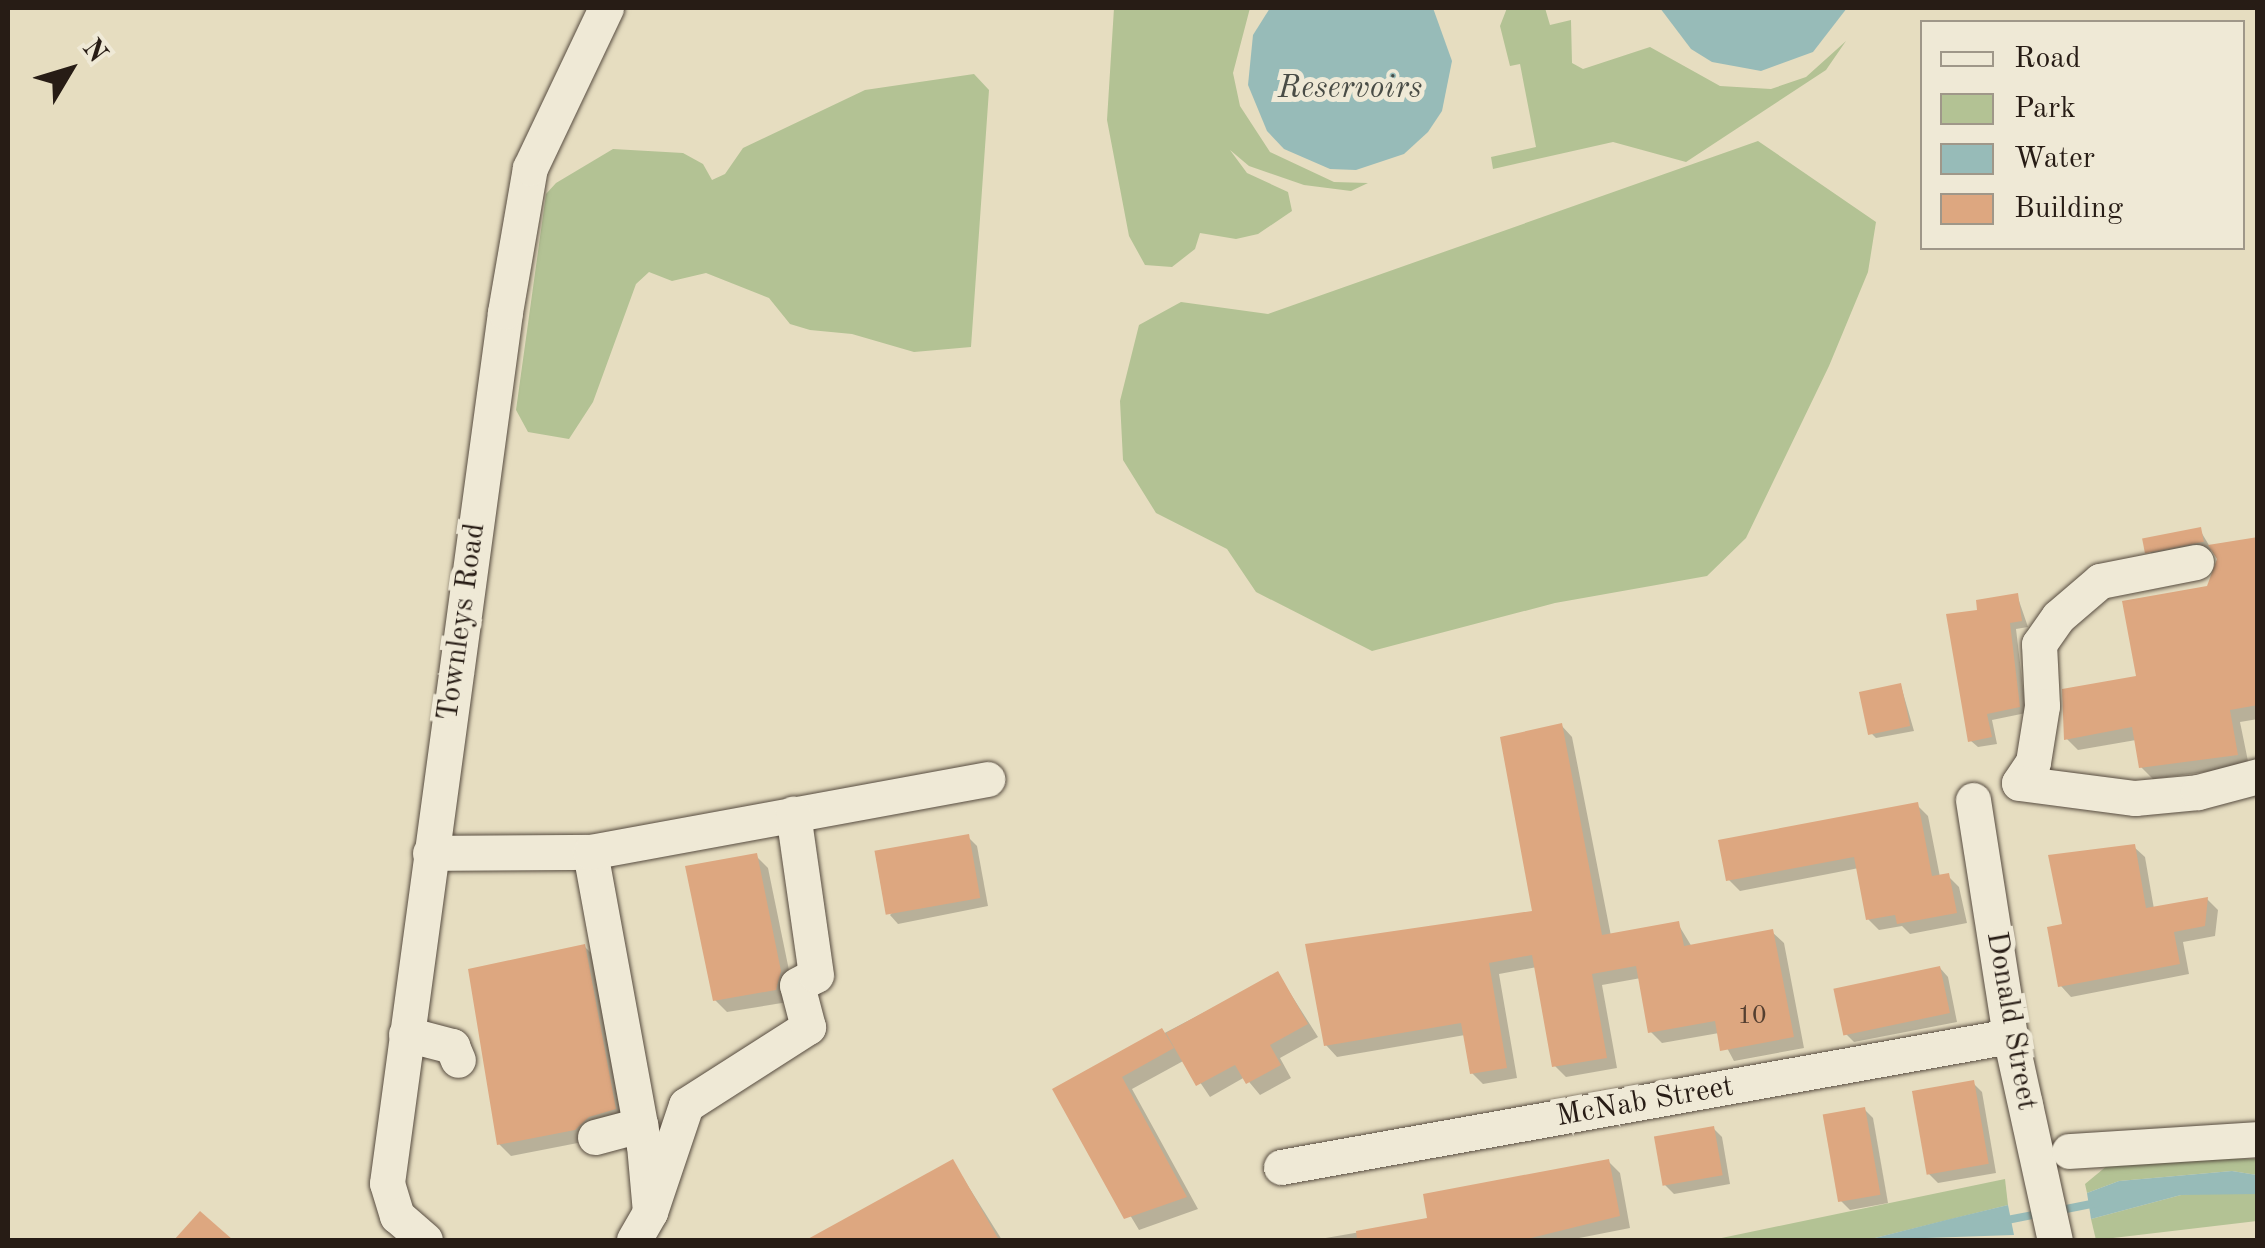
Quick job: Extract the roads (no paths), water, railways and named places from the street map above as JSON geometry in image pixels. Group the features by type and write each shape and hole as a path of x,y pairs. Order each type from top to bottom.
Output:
{"street":[{"name":"Townleys Road","path":"425,1240 397,1216 387,1183 430,852 530,168 606,8"},
{"path":"2196,562 2100,581 2058,616 2039,644 2042,706 2034,762 2020,783 2135,798 2198,792 2258,776"},
{"path":"430,852 590,852 987,779"},
{"name":"Donald Street","path":"1973,800 2010,1036 2054,1159 2055,1240"},
{"path":"642,1226 686,1106 808,1027 797,985 816,976 793,814"},
{"path":"590,852 640,1125 642,1226"},
{"path":"406,1034 452,1046 458,1060"},
{"name":"McNab Street","path":"1281,1167 2010,1036"},
{"path":"595,1138 640,1125"},
{"path":"2054,1159 2258,1138"}],"water":[{"name":"Reservoirs","path":"1270,8 1433,8 1452,61 1442,111 1428,132 1404,154 1356,170 1330,169 1284,149 1267,131 1248,85 1253,35"},
{"path":"1660,8 1847,8 1813,52 1761,71 1712,62 1691,49"},
{"path":"2232,1171 2257,1175 2257,1194 2181,1195 2091,1219 2087,1193 2119,1181"},
{"path":"2008,1205 2014,1235 1867,1240 1950,1219"}],"waterway":[{"path":"2056,1211 2096,1203"},
{"path":"2002,1221 2037,1214"}]}
